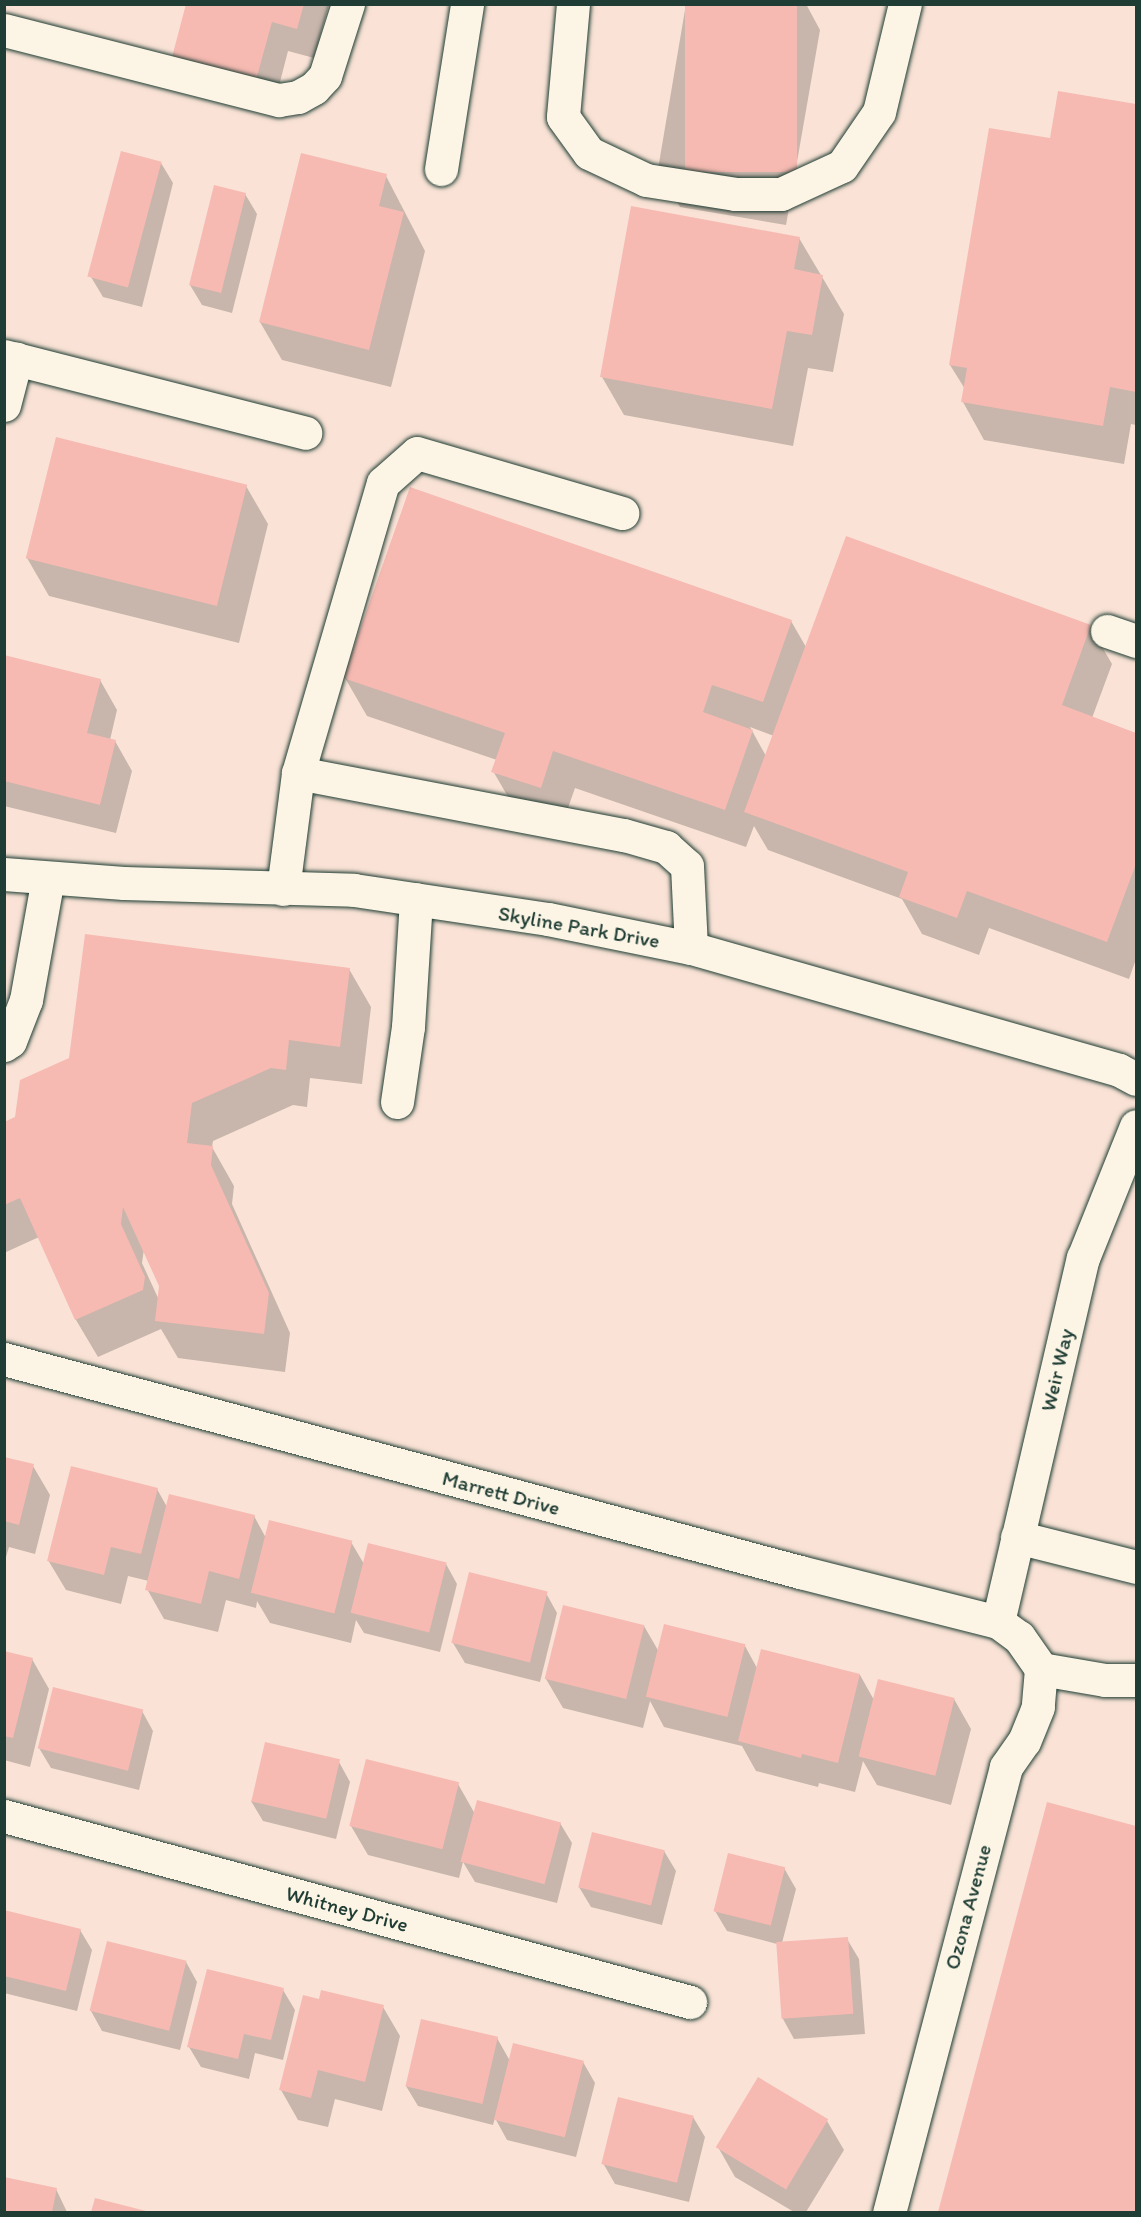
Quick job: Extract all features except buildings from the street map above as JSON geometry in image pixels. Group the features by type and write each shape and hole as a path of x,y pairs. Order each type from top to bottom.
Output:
{"street":[{"path":"4,30 279,100 298,98 314,88 325,76 348,4"},
{"path":"441,169 467,4"},
{"path":"573,4 563,117 589,153 646,180 735,194 781,194 842,166 879,112 904,4"},
{"path":"4,405 10,358 306,433"},
{"path":"283,889 298,773 383,483 417,453 622,513"},
{"path":"298,773 624,835 666,847 687,866 691,948"},
{"name":"Skyline Park Drive","path":"4,874 283,889 354,890 548,919 691,948 1119,1070 1137,1079"},
{"path":"4,1046 10,1041 26,1000 48,878"},
{"path":"397,1102 408,1027 416,899"},
{"name":"Weir Way","path":"998,1622 1083,1258 1137,1126"},
{"name":"Marrett Drive","path":"4,1359 696,1544 998,1622"},
{"path":"1017,1537 1137,1567"},
{"path":"998,1622 1019,1637 1041,1669 1105,1680 1137,1680"},
{"name":"Ozona Avenue","path":"889,2212 1006,1767 1024,1741 1038,1707 1041,1669"},
{"name":"Whitney Drive","path":"4,1816 690,2002"}]}
